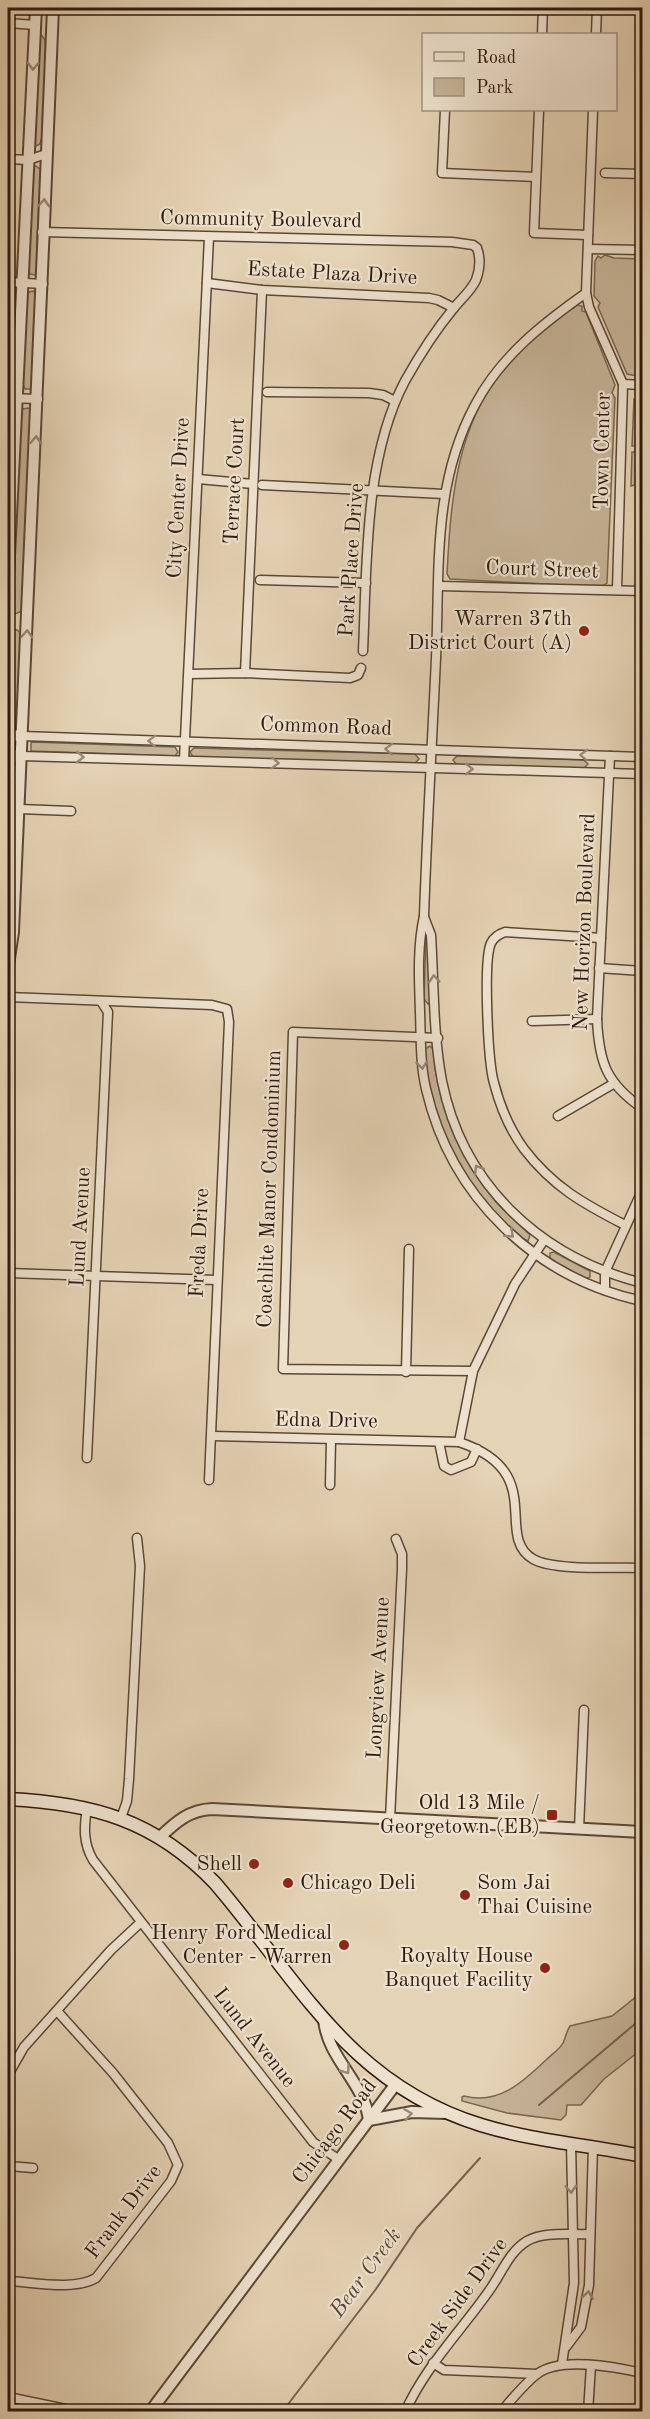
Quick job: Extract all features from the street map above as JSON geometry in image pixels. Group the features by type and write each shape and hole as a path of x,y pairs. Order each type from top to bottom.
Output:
{"main road":[{"path":"8,1799 55,1802 87,1808 121,1818 160,1837 187,1857 215,1883 324,2020 356,2055 395,2085"},
{"name":"Chicago Road","path":"395,2085 448,2113 500,2130 642,2156"}],"street":[{"path":"8,576 12,398 23,283 36,8"},
{"path":"8,965 19,809 53,8"},
{"path":"542,33 543,8"},
{"path":"596,33 597,8"},
{"path":"8,23 35,25 44,31 51,41"},
{"path":"539,111 534,233 588,236"},
{"name":"Town Center","path":"593,111 586,293 589,307 623,384 617,590"},
{"path":"444,113 442,173 536,177"},
{"path":"8,159 28,160 46,153"},
{"path":"604,173 642,174"},
{"name":"Community Boulevard","path":"42,232 452,242 473,245 477,249"},
{"name":"City Center Drive","path":"184,759 209,237"},
{"name":"Park Place Drive","path":"363,651 372,490 395,401 426,346 476,279 480,262 477,249"},
{"path":"588,249 642,250"},
{"path":"8,282 43,284"},
{"name":"Estate Plaza Drive","path":"207,283 261,290 429,298 454,308"},
{"name":"Terrace Court","path":"245,673 258,485 261,290"},
{"path":"586,293 518,347 482,392 454,452 444,494 424,916 420,935 420,1037 425,1087 432,1113 448,1153 483,1206 503,1228 561,1271 605,1290 642,1301"},
{"path":"623,384 642,385"},
{"path":"267,392 369,393 383,395 395,401"},
{"path":"12,398 38,399"},
{"path":"198,479 258,485 444,494"},
{"path":"260,580 366,583"},
{"name":"Court Street","path":"440,586 642,591"},
{"path":"189,674 245,673 350,678 358,675 362,668"},
{"name":"Common Road","path":"8,735 642,758"},
{"name":"Common Road","path":"8,755 642,774"},
{"name":"New Horizon Boulevard","path":"610,756 597,1019 600,1055 613,1083 642,1108"},
{"path":"19,809 71,811"},
{"path":"424,916 431,935 442,1081 450,1112 477,1169 514,1215 544,1240 570,1256 605,1272 642,1283"},
{"path":"601,938 505,932 491,941 488,960 490,1060 505,1117 523,1148 544,1173 575,1199 625,1225"},
{"path":"599,968 642,971"},
{"path":"8,997 101,1001"},
{"name":"Freda Drive","path":"101,1001 212,1005 226,1009 229,1022 209,1480"},
{"name":"Lund Avenue","path":"87,1458 108,1012 101,1001"},
{"path":"532,1021 597,1019"},
{"name":"Coachlite Manor Condominium","path":"438,1038 292,1032 283,1369 473,1371"},
{"path":"558,1116 613,1083"},
{"path":"605,1290 605,1272 642,1191"},
{"path":"544,1240 502,1308 473,1371 459,1442 477,1449 492,1459 507,1474 514,1491 519,1542 534,1560 559,1565 642,1568"},
{"path":"406,1372 409,1249"},
{"path":"8,1273 216,1280"},
{"name":"Edna Drive","path":"212,1436 459,1442"},
{"path":"330,1485 331,1440"},
{"path":"439,1442 444,1466 451,1470 471,1462 477,1449"},
{"path":"121,1818 127,1801 129,1782 140,1566 137,1538"},
{"name":"Longview Avenue","path":"390,1819 402,1569 402,1554 396,1539"},
{"path":"579,1829 584,1710"},
{"name":"Lund Avenue","path":"87,1808 84,1830 89,1853 140,1923 313,2142 338,2159"},
{"path":"160,1837 183,1817 202,1810 642,1833"},
{"path":"8,2075 24,2047 111,1950 140,1923"},
{"name":"Frank Drive","path":"8,2281 73,2285 96,2278 178,2169 176,2158 168,2143 90,2046 57,2011"},
{"path":"324,2020 326,2033 336,2057 363,2097 369,2120 412,2112 448,2113"},
{"name":"Chicago Road","path":"150,2412 395,2085"},
{"path":"562,2364 574,2283 571,2143"},
{"path":"566,2348 577,2334 584,2317 590,2286 593,2146"},
{"path":"8,2166 33,2168"},
{"name":"Creek Side Drive","path":"405,2412 433,2363 474,2311 518,2248 531,2239 541,2236 590,2234"},
{"path":"433,2363 444,2370 537,2374 562,2364 642,2373"},
{"path":"588,2412 591,2366"},
{"path":"501,2412 537,2374"},
{"path":"8,2397 80,2412"}],"green space":[{"path":"40,33 45,40 46,49 42,137 40,144 36,146 34,144"},
{"path":"36,166 41,170 37,240 39,270 35,275 30,274 28,270 33,168"},
{"path":"605,255 614,258 642,259 642,377 627,374 598,307 600,303 594,296 595,261 598,256 601,258"},
{"path":"33,291 38,294 32,389 25,389 23,384 27,297 29,292"},
{"path":"577,305 582,306 582,311 586,312 615,385 612,393 615,398 607,583 601,587 450,579 447,574 451,513 456,483 471,425 483,398 500,373 521,349"},
{"path":"642,396 642,446 632,446 634,399"},
{"path":"28,408 32,411 23,607 15,614 10,612 8,607 14,559 21,413 23,409"},
{"path":"632,452 642,452 642,483 631,486"},
{"path":"11,630 17,630 22,634 18,729 8,729 8,634"},
{"path":"31,742 175,747 178,752 175,756 31,751"},
{"path":"194,748 415,754 419,759 415,763 193,757 190,752"},
{"path":"457,756 584,760 588,764 584,768 457,765 453,760"},
{"path":"426,935 428,936 430,1003 428,1004 424,999"},
{"path":"430,1046 433,1049 435,1070 445,1111 461,1149 496,1202 530,1235 528,1241 515,1233 497,1215 457,1159 438,1117 432,1095 425,1049"},
{"path":"554,1252 590,1271 590,1277 586,1279 550,1259 550,1253"},
{"path":"642,1992 642,2049 604,2079 581,2105 567,2105 566,2115 561,2120 507,2113 462,2101 464,2096 488,2097 509,2090 560,2047 570,2026 612,2016"}],"waterway":[{"name":"Bear Creek","path":"539,2105 642,2018"},
{"name":"Bear Creek","path":"285,2412 289,2403 376,2289 417,2228 480,2158"}],"place":[{"name":"Warren 37th District Court (A)","path":"584,631"},
{"name":"Old 13 Mile / Georgetown (EB)","path":"552,1815"},
{"name":"Shell","path":"254,1864"},
{"name":"Chicago Deli","path":"288,1883"},
{"name":"Som Jai Thai Cuisine","path":"465,1895"},
{"name":"Henry Ford Medical Center - Warren","path":"344,1945"},
{"name":"Royalty House Banquet Facility","path":"545,1968"}]}
